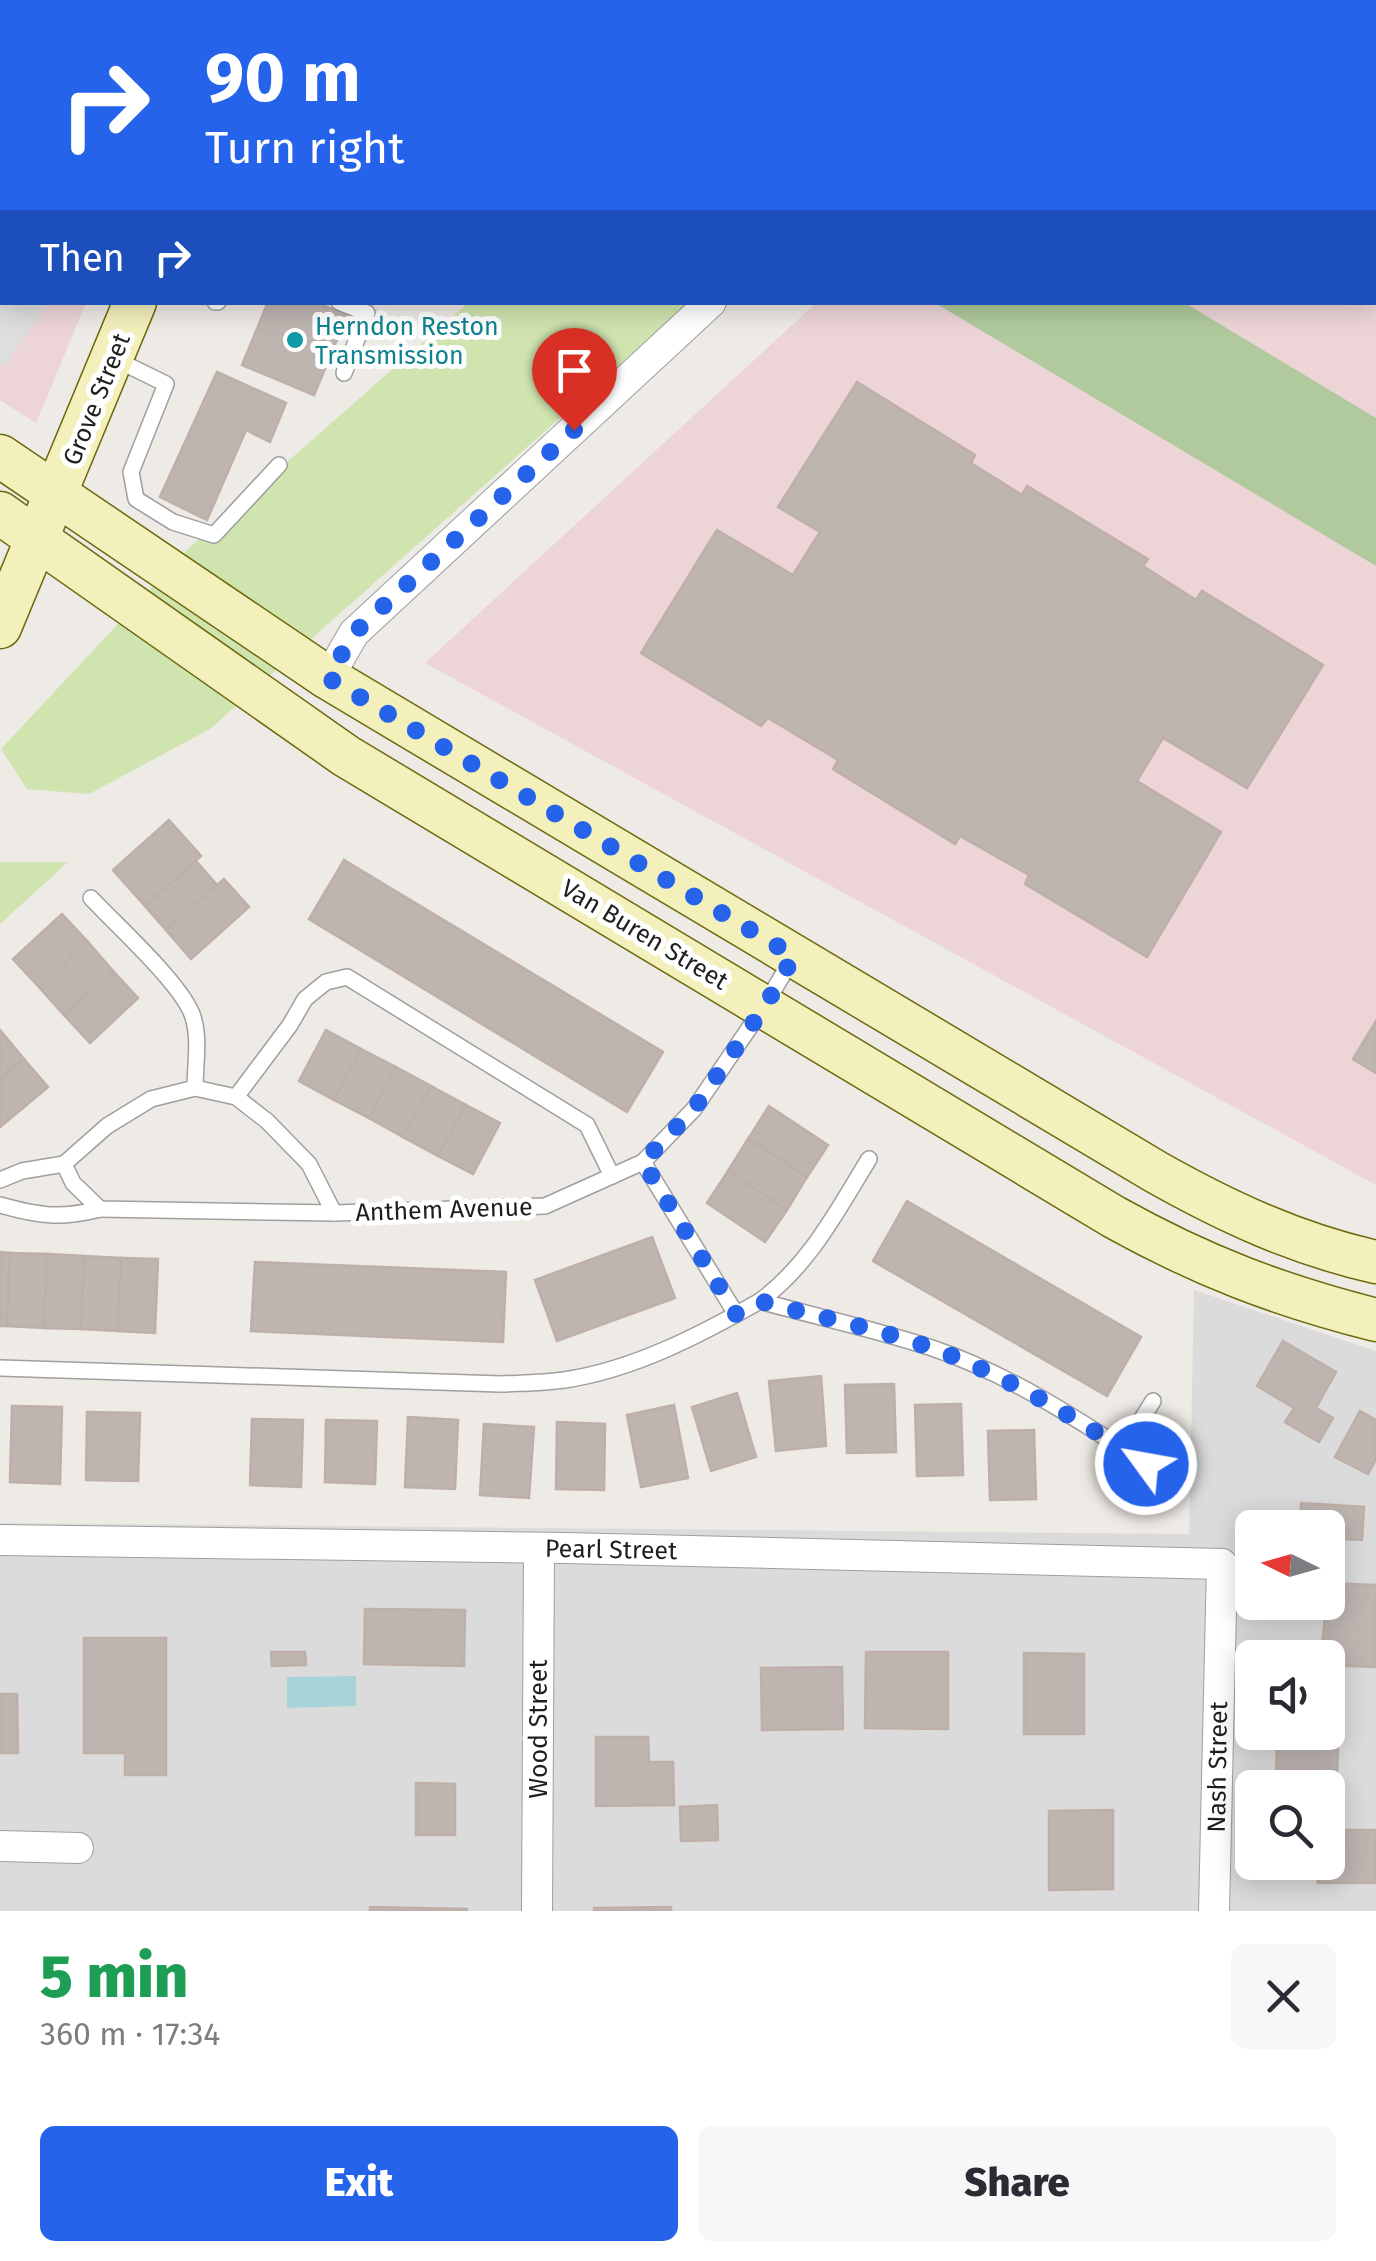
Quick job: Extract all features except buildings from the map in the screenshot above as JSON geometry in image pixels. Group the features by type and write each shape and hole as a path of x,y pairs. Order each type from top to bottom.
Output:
{"main road":[{"name":"Grove Street","path":"0,627 134,305"},
{"path":"0,456 328,678 1220,1208 1290,1238 1376,1262"},
{"name":"Van Buren Street","path":"0,513 346,756 1114,1217 1186,1256 1256,1286 1376,1320"}],"street":[{"path":"328,678 354,633 707,305"},
{"name":"Pearl Street","path":"0,1540 1222,1564"},
{"name":"Wood Street","path":"537,1911 539,1548"},
{"name":"Nash Street","path":"1214,1911 1222,1564"},
{"path":"0,1846 78,1848"}],"lane":[{"path":"344,373 367,313 347,305"},
{"path":"112,358 166,384 132,472 136,499 173,522 214,534 278,465"},
{"path":"151,560 173,522"},
{"path":"91,898 173,986 193,1014 195,1088"},
{"name":"Anthem Avenue","path":"236,1097 266,1120 308,1164 334,1212 545,1206 643,1162 694,1109 765,1006 794,956"},
{"path":"0,1180 22,1171 64,1164 107,1126 151,1099 195,1088 236,1097 305,999 326,982 347,978 588,1125 612,1176"},
{"path":"0,1368 501,1384 565,1380 632,1362 760,1301 785,1282 816,1245 869,1159"},
{"path":"643,1162 736,1314"},
{"path":"64,1164 73,1183 100,1209"},
{"path":"0,1205 56,1217 100,1209 334,1212"},
{"path":"760,1301 948,1354 1046,1402 1168,1478"},
{"path":"1124,1449 1153,1401"}],"shaded area":[{"path":"0,305 85,305 36,423 0,400"},
{"path":"1,305 48,305 4,366 0,366"},
{"path":"814,305 1376,305 1376,1185 425,663"},
{"path":"1194,1290 1376,1351 1376,1911 0,1911 0,1523 1189,1534"}],"green space":[{"path":"466,305 687,305 210,729 89,794 27,789 1,749 187,550"},
{"path":"938,305 1188,305 1376,418 1376,566"},
{"path":"0,862 68,862 0,924"}],"water":[{"path":"356,1676 356,1706 287,1708 287,1677"}],"place":[{"name":"Herndon Reston Transmission","path":"295,340"}],"route":[{"path":"574,430 354,633 328,678 794,956 765,1006 694,1109 643,1162 736,1314 760,1301 933,1348 1046,1402 1146,1464"}]}
